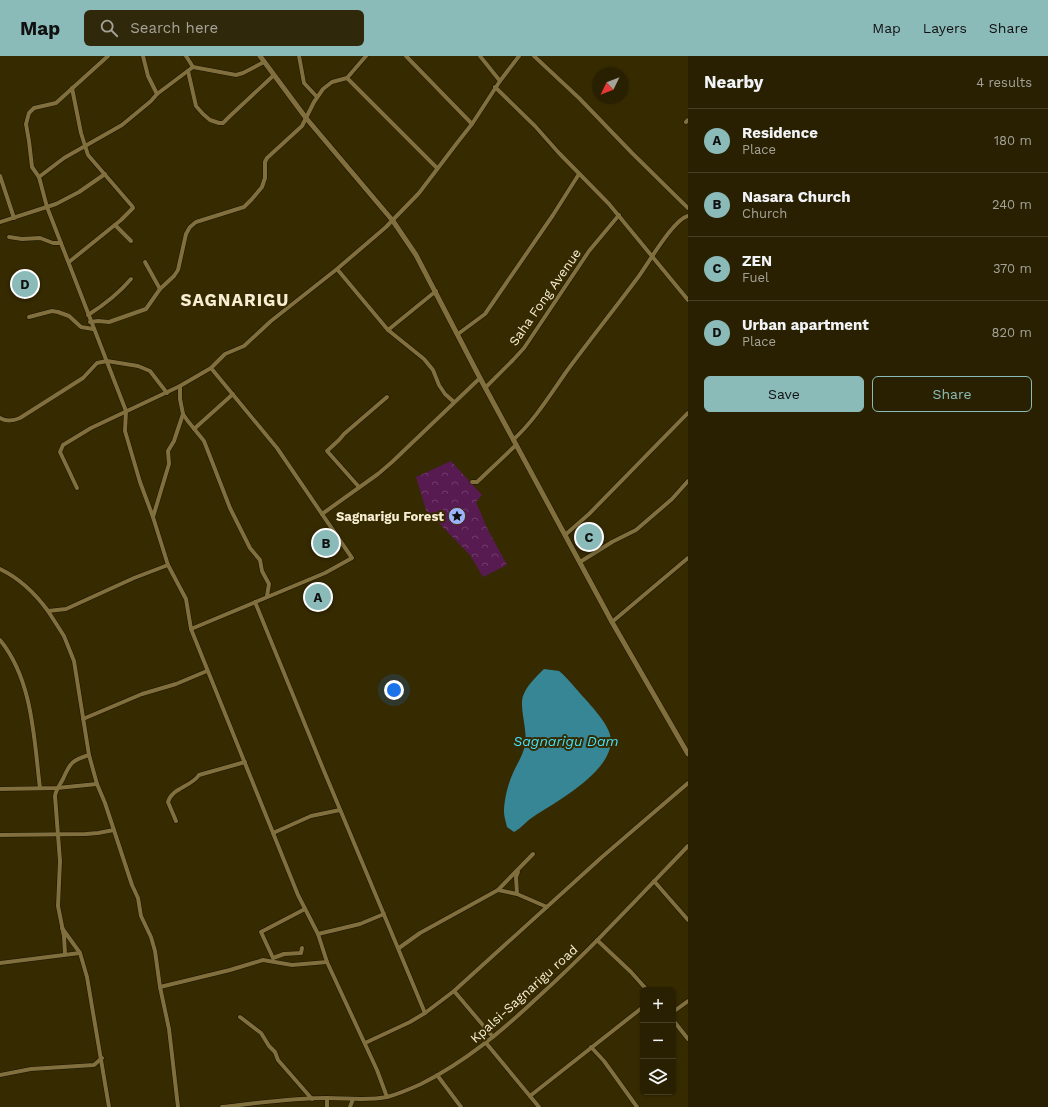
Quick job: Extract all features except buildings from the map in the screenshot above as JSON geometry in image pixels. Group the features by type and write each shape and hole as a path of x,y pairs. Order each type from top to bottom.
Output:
{"street":[{"path":"108,56 56,103 34,108 29,112 26,124 30,142 32,167 39,177 47,207 69,262 90,322 126,411 125,431 141,486 153,517 168,565 186,599 191,629 273,833 305,909 318,934 327,962 383,1084 386,1097"},
{"path":"143,56 148,76 157,94"},
{"path":"186,56 193,67 236,75 264,62"},
{"path":"260,56 306,118 393,221 416,255 485,388 612,622 688,754"},
{"path":"299,56 304,83 317,97"},
{"path":"90,322 109,322 146,309 160,289 174,276 178,270 186,234 190,228 196,222 244,207 252,200 262,187 266,160 302,126 317,97 332,82 347,78 366,56"},
{"path":"406,56 472,124"},
{"path":"480,56 500,81"},
{"path":"77,488 60,452 61,447 91,428 167,393 211,368 225,354 244,346 271,321 337,269 393,221 419,193 472,124 495,87 519,56"},
{"path":"534,56 579,98 688,208"},
{"path":"39,177 64,158 122,125 152,101 157,94 193,67"},
{"path":"188,71 196,106 210,120 219,123 223,123 274,75"},
{"path":"347,78 437,168"},
{"path":"495,87 535,126 619,215 688,300"},
{"path":"69,262 132,210 132,206 88,154 81,133 72,88"},
{"path":"0,222 47,207 79,192 105,174"},
{"path":"458,334 484,314 553,215 579,174"},
{"path":"0,176 14,218"},
{"name":"Saha Fong Avenue","path":"485,388 524,348 589,251 619,215"},
{"path":"472,482 477,482 514,442 541,409 678,221 688,216"},
{"path":"115,225 131,241"},
{"path":"8,237 22,239 40,238 53,243 61,243"},
{"path":"145,262 160,289"},
{"path":"337,269 388,330 424,359 433,370 439,385 445,394 454,402"},
{"path":"88,315 120,291 131,279"},
{"path":"388,330 436,292"},
{"path":"30,317 52,311 58,312 69,316 81,327 93,329"},
{"path":"0,418 5,421 13,421 20,418 83,378 97,363 107,361 138,366 148,370 167,393"},
{"path":"191,629 330,570 352,558 278,448 211,368"},
{"path":"322,514 360,488 392,462 480,378"},
{"path":"180,386 180,399 183,414 186,420 204,441 230,508 250,548 260,560 262,571 269,584 267,596"},
{"path":"194,429 233,394"},
{"path":"360,488 327,451 387,396"},
{"path":"565,535 589,514 688,413"},
{"path":"153,517 169,464 168,451 174,441 183,414"},
{"path":"580,562 612,542 636,530 672,499 688,482"},
{"path":"612,622 688,558"},
{"path":"48,611 66,609 168,565"},
{"path":"0,569 30,588 48,611 64,636 72,653 89,755 97,784 132,885 138,898 141,916 151,937 156,958 160,987 169,1029 178,1107"},
{"path":"255,602 340,810 426,1013"},
{"path":"0,640 11,655 23,685 33,727 40,788"},
{"path":"83,719 142,694 176,684 207,671"},
{"path":"65,954 58,906 60,861 55,796 57,788 63,780 65,772 76,758 89,755"},
{"path":"176,821 168,802 173,794 196,780 199,775 245,762"},
{"path":"364,1043 397,1029 426,1013 454,991 688,783"},
{"path":"0,789 57,788 97,784"},
{"path":"273,833 311,816 340,810"},
{"path":"0,835 98,833 114,830"},
{"name":"Kpalsi-Sagnarigu road","path":"222,1107 280,1100 386,1097 410,1089 438,1075 466,1058 486,1043 557,980 688,846"},
{"path":"399,948 420,933 498,890 533,854"},
{"path":"517,894 516,877 520,868"},
{"path":"654,881 688,920"},
{"path":"498,890 517,894 547,907"},
{"path":"302,948 301,953 284,954 273,958 261,932 305,909"},
{"path":"318,934 360,924 384,914"},
{"path":"62,928 80,953 90,989 109,1107"},
{"path":"597,940 631,972 644,987"},
{"path":"0,963 80,953"},
{"path":"160,987 230,970 263,960 292,965 327,962"},
{"path":"454,991 493,1037"},
{"path":"676,1010 688,1001"},
{"path":"530,1096 640,1009"},
{"path":"240,1017 261,1033 269,1046 276,1052 278,1060 312,1099"},
{"path":"675,1023 688,1039"},
{"path":"486,1043 539,1107"},
{"path":"591,1047 604,1061 637,1107"},
{"path":"94,1065 102,1058"},
{"path":"0,1075 32,1069 94,1065 102,1069"},
{"path":"438,1075 461,1107"},
{"path":"327,1098 327,1107"},
{"path":"350,1107 353,1099"}],"green space":[{"name":"Sagnarigu Forest","path":"451,461 482,495 476,502 487,528 507,565 483,577 470,555 426,510 416,477"}],"water":[{"name":"Sagnarigu Dam","path":"544,669 559,671 562,673 606,725 609,730 611,741 608,753 602,764 592,775 581,785 514,832 507,827 504,816 504,807 509,782 525,745 526,739 522,701 527,688"}],"place":[{"name":"Urban apartment","path":"25,284"},
{"name":"Sagnarigu Forest","path":"457,516"},
{"name":"ZEN","path":"589,537"},
{"name":"Nasara Church","path":"326,543"},
{"name":"Residence","path":"318,597"}],"district":[{"name":"SAGNARIGU","path":"235,300"}]}
